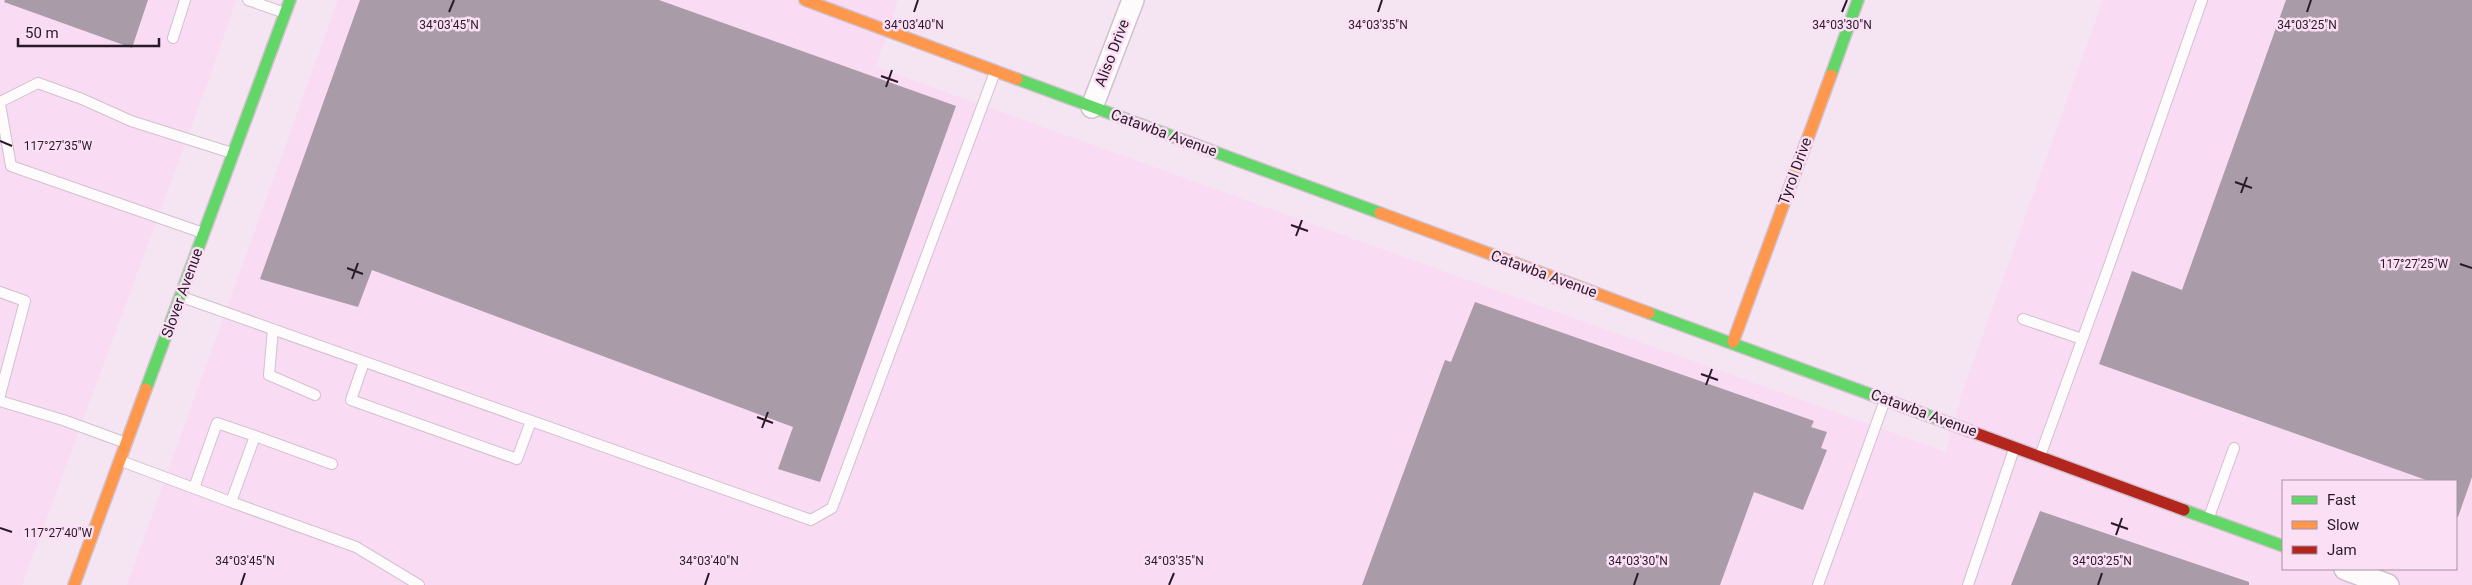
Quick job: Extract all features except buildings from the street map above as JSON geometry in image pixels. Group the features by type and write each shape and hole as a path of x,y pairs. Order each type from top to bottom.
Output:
{"street":[{"name":"Slover Avenue","path":"74,585 290,0"},
{"name":"Catawba Avenue","path":"805,0 2282,546"},
{"name":"Aliso Drive","path":"1092,107 1132,0"},
{"name":"Tyrol Drive","path":"1733,342 1858,0"},
{"path":"2348,570 2388,585"}],"lane":[{"path":"172,38 186,0"},
{"path":"248,0 286,13"},
{"path":"2040,456 2202,0"},
{"path":"181,297 811,520 832,508 996,71"},
{"path":"204,234 10,166 0,103 38,83 82,99 131,121 234,154"},
{"path":"0,292 25,302 0,395"},
{"path":"2023,319 2082,339"},
{"path":"272,329 269,375 316,395"},
{"path":"364,362 351,400 517,459 531,421"},
{"path":"1818,585 1886,400"},
{"path":"0,401 63,420 127,444"},
{"path":"194,488 218,423 332,464"},
{"path":"231,502 255,436"},
{"path":"1968,585 2015,446"},
{"path":"2208,518 2234,448"},
{"path":"120,461 356,547 419,585"}],"shaded area":[{"path":"0,0 236,0 209,79 22,585 0,585"},
{"path":"338,0 898,0 876,67 1946,452 1962,393 2103,0 2472,0 2472,585 127,585"}],"traffic: fast":[{"path":"146,389 290,0"},
{"path":"1831,75 1858,0"},
{"path":"1017,79 1380,213"},
{"path":"1649,313 1970,431"},
{"path":"2184,510 2282,546"}],"traffic: slow":[{"path":"805,0 1017,79"},
{"path":"1733,342 1831,75"},
{"path":"1380,213 1649,313"},
{"path":"74,585 146,389"}],"traffic: jam":[{"path":"1970,431 2184,510"}]}
